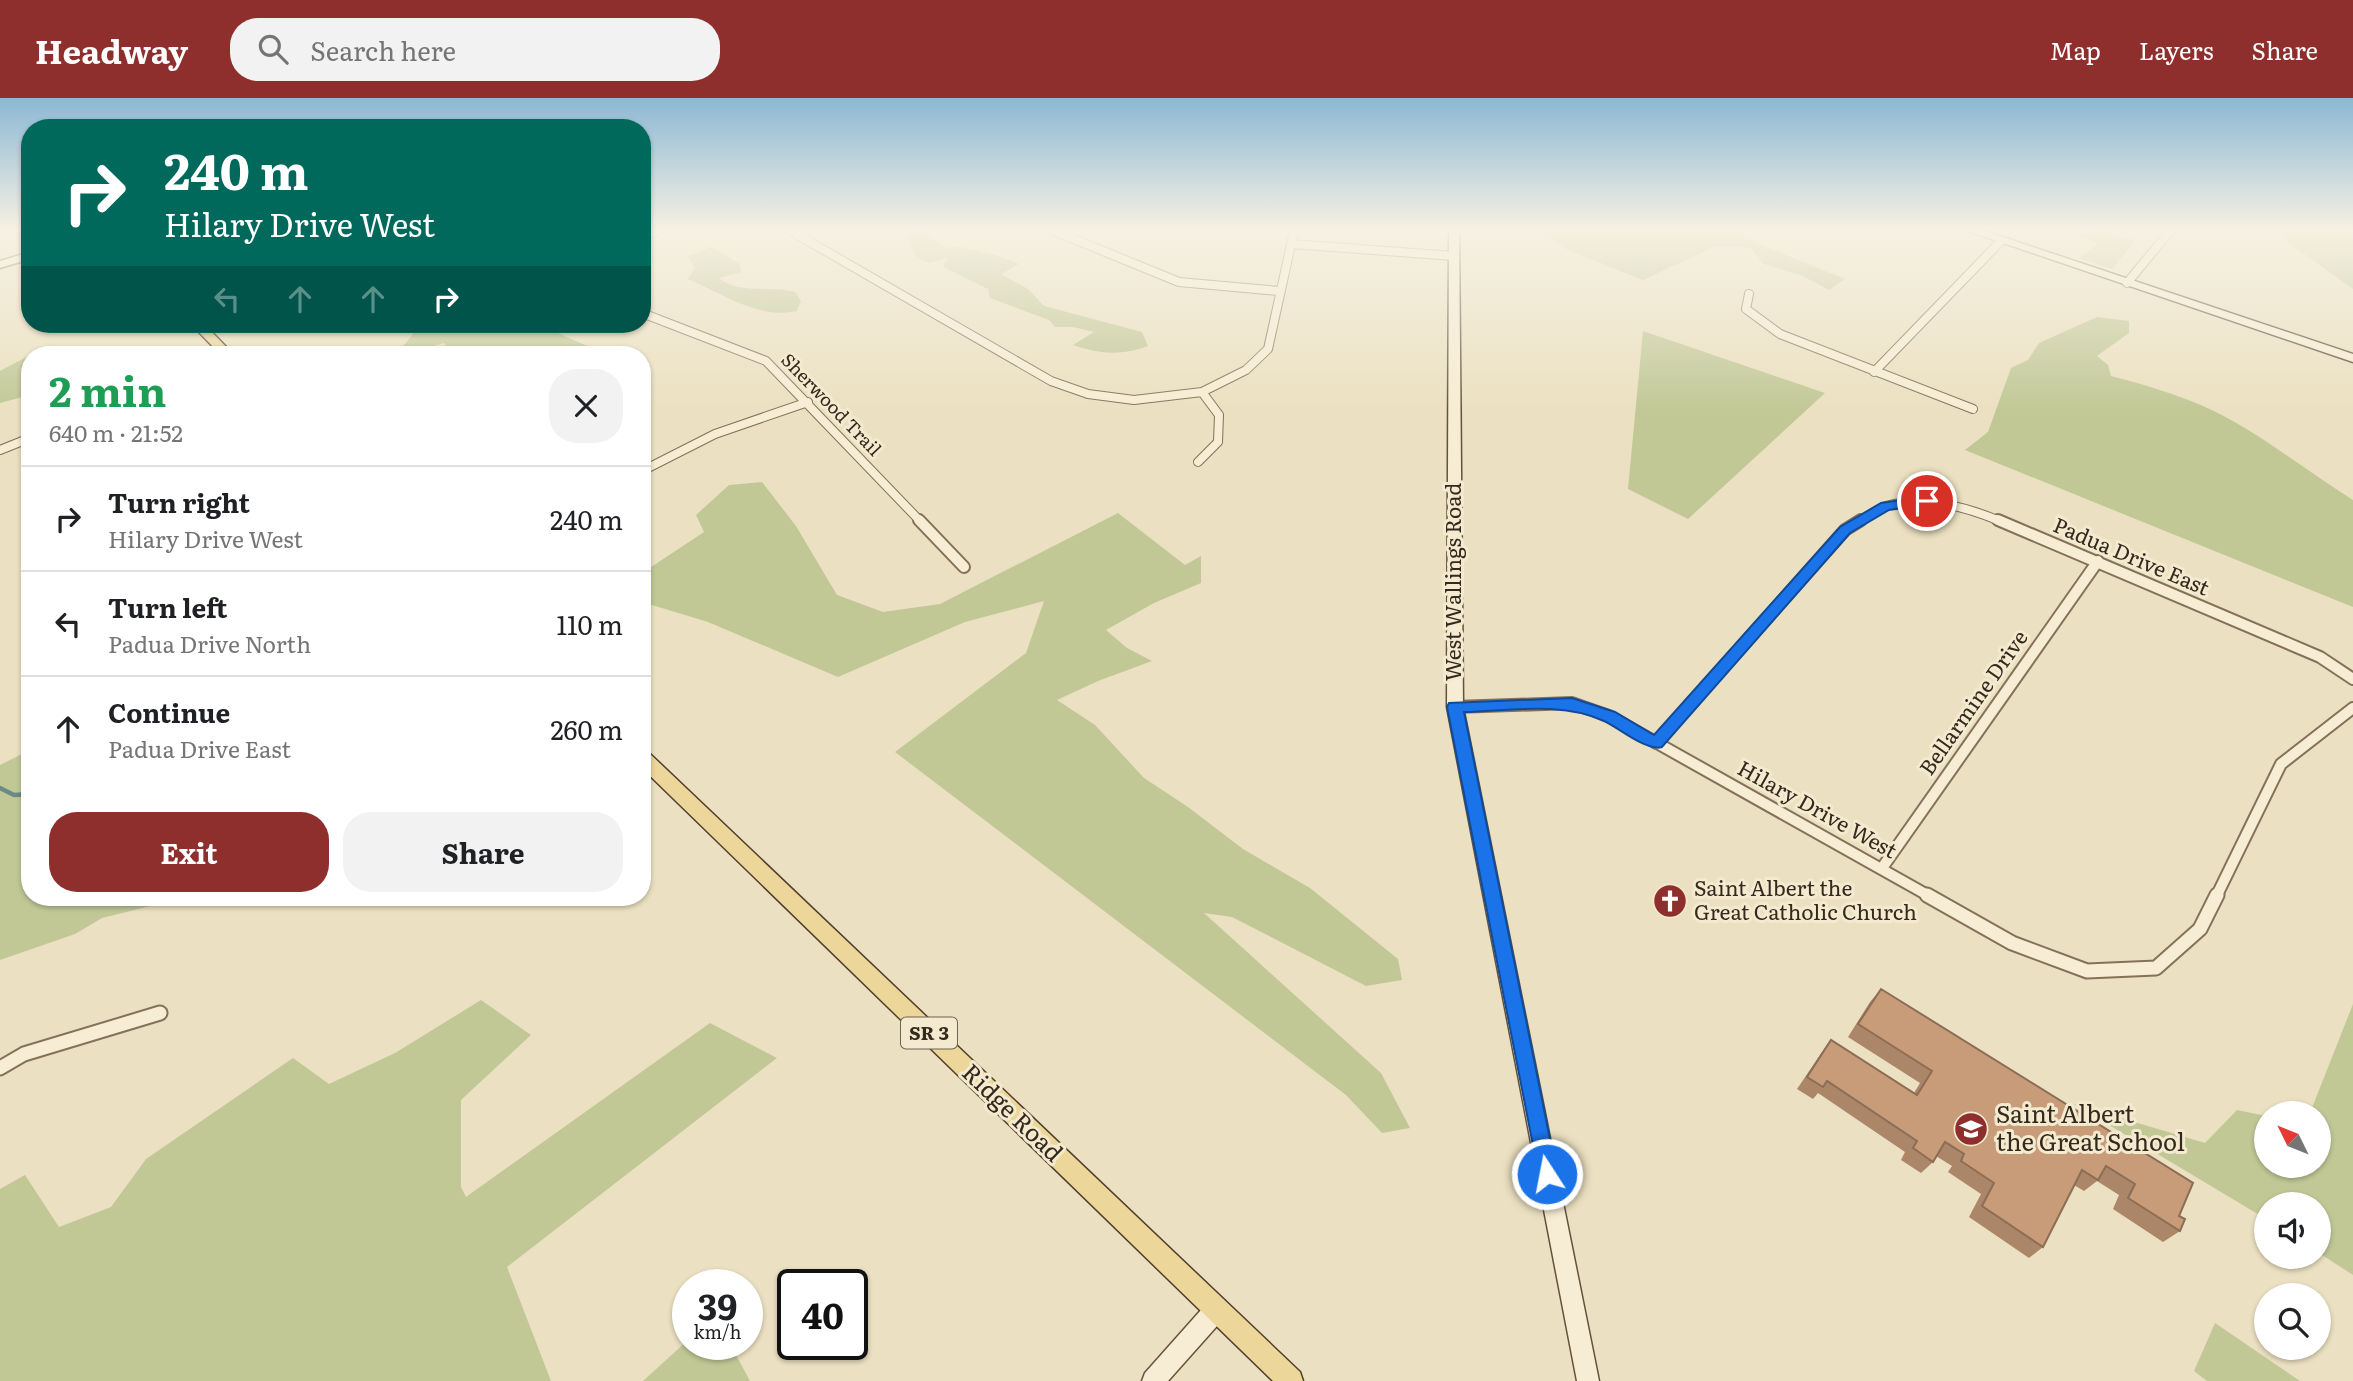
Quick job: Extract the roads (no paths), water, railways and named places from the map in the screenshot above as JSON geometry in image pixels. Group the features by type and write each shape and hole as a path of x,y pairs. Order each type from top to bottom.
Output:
{"main road":[{"path":"206,333 219,346"},
{"name":"Ridge Road","path":"651,766 1291,1381"}],"street":[{"path":"895,291 1051,381 1088,394 1134,400 1202,393 1246,370 1268,348 1279,291"},
{"name":"West Wallings Road","path":"1454,291 1455,707 1588,1381"},
{"path":"1874,372 1953,291"},
{"path":"2150,291 2353,359"},
{"path":"1749,294 1746,309 1780,334 1973,409"},
{"name":"Sherwood Trail","path":"651,316 766,361 964,568"},
{"path":"1198,462 1218,442 1219,415 1202,393"},
{"path":"651,466 715,434 808,402"},
{"path":"0,450 21,442"},
{"name":"Padua Drive East","path":"1656,743 1845,530 1885,506 1927,501 1983,514 2098,561 2320,657 2353,679"},
{"name":"Bellarmine Drive","path":"1882,868 2098,561"},
{"name":"Hilary Drive West","path":"1455,707 1572,703 1609,716 2012,943 2087,971 2156,968 2200,929 2281,764 2353,708"},
{"path":"0,1068 24,1054 160,1013"},
{"path":"1153,1381 1217,1309"}],"waterway":[{"path":"0,788 14,795 21,795"}],"place":[{"name":"Saint Albert the Great Catholic Church","path":"1670,901"},
{"name":"Saint Albert the Great School","path":"1971,1129"}]}
